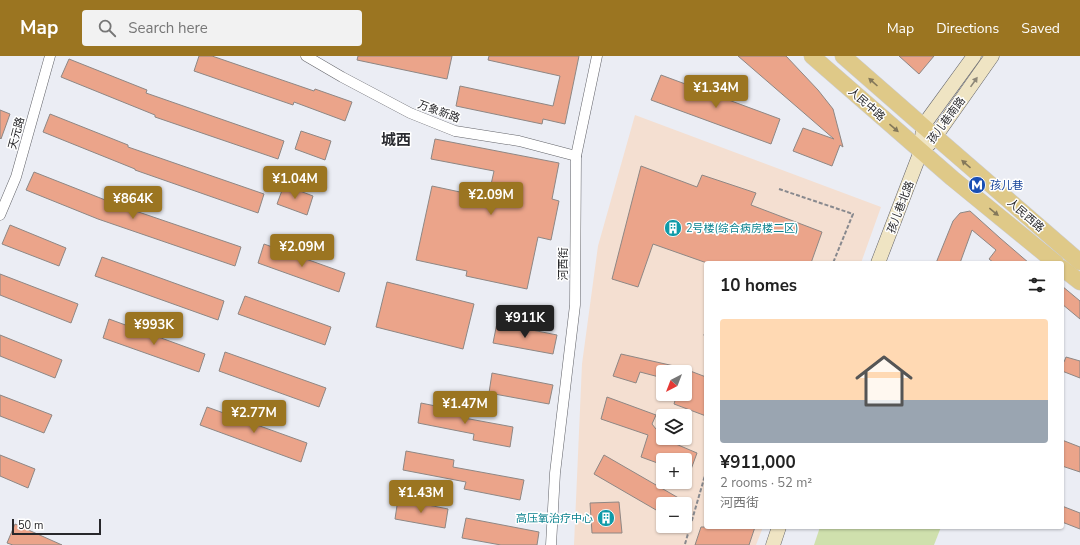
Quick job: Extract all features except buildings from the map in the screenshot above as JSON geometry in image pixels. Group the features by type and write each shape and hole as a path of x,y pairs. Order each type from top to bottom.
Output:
{"main road":[{"name":"人民中路","path":"812,56 921,151"},
{"name":"人民中路","path":"843,56 935,137"},
{"name":"孩儿巷南路","path":"921,151 923,126 974,56"},
{"name":"孩儿巷南路","path":"921,151 935,137 992,56"},
{"name":"人民西路","path":"935,137 1080,262"},
{"name":"孩儿巷北路","path":"879,261 921,151"},
{"name":"人民西路","path":"921,151 1054,261"},
{"path":"1064,270 1080,282"},
{"path":"773,545 778,529"}],"street":[{"name":"天元路","path":"0,215 16,177 50,56"},
{"name":"万象新路","path":"306,56 342,78 410,113 455,131 519,141 576,156"},
{"name":"河西街","path":"551,545 556,474 575,305 576,156 597,56"}],"path":[{"path":"780,189 852,214 834,261"},
{"path":"685,544 704,479"}],"shaded area":[{"path":"635,115 881,207 862,261 704,261 704,529 762,529 756,545 574,545 582,364 598,246"}],"green space":[{"path":"819,529 940,529 934,545 814,545"}],"place":[{"name":"孩儿巷","path":"977,185"},
{"name":"2号楼(综合病房楼二区)","path":"673,228"},
{"name":"高压氧治疗中心","path":"606,518"}],"district":[{"name":"城西","path":"396,140"}]}
